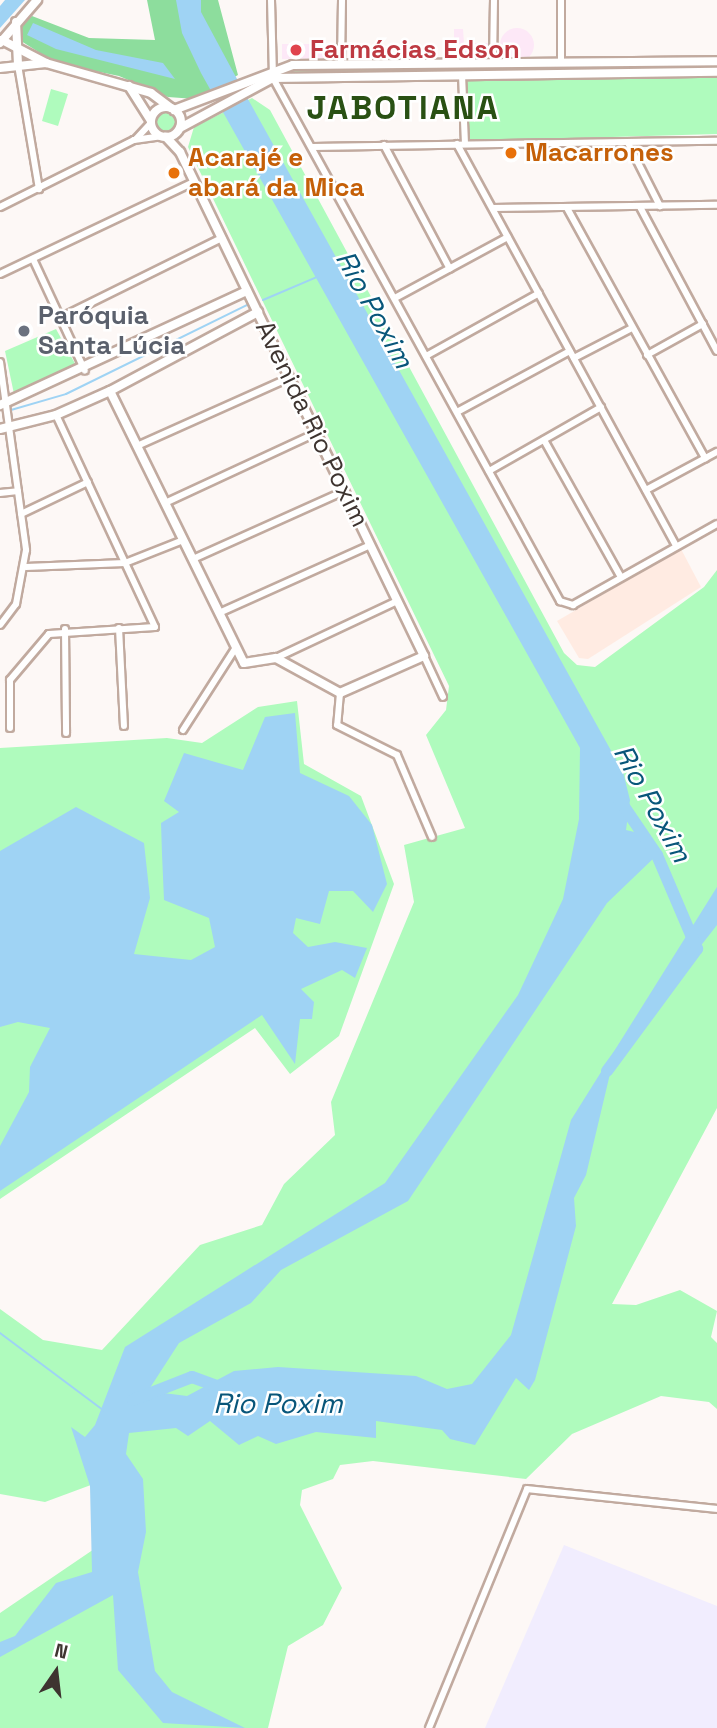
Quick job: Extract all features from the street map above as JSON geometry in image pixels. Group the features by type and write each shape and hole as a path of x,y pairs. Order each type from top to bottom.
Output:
{"street":[{"path":"37,0 1,41 18,46 46,63 129,86 173,109"},
{"path":"271,0 274,74 489,471 566,605 717,524"},
{"path":"341,64 342,0"},
{"path":"490,75 494,0"},
{"path":"561,0 561,63"},
{"path":"16,22 18,65 39,189"},
{"path":"0,207 134,141 163,136 179,129 205,106 274,74 341,64 717,61"},
{"path":"0,68 46,63"},
{"path":"274,74 717,72"},
{"path":"462,75 461,144 508,237 676,546"},
{"path":"129,86 151,122"},
{"path":"134,141 158,110 205,106"},
{"name":"Avenida Rio Poxim","path":"173,109 179,129 180,152"},
{"name":"Avenida Rio Poxim","path":"151,122 180,152 443,696"},
{"path":"313,147 717,141"},
{"path":"628,143 660,206"},
{"path":"384,145 450,269"},
{"path":"0,274 194,182"},
{"path":"493,208 715,205 717,215"},
{"path":"640,207 715,342 717,351"},
{"path":"567,208 705,458"},
{"path":"395,298 508,237"},
{"path":"60,318 222,238"},
{"path":"33,259 85,371"},
{"path":"3,405 85,371 247,291"},
{"path":"426,356 539,293"},
{"path":"4,429 56,415 110,391 258,312"},
{"path":"647,355 703,324"},
{"path":"574,358 632,328"},
{"path":"457,412 570,351"},
{"path":"0,362 4,429 22,514 26,567 16,604 0,625"},
{"path":"137,446 289,377"},
{"path":"110,391 235,649 247,665 276,658 397,601"},
{"path":"489,471 601,407"},
{"path":"10,728 10,680 43,639 65,629 155,627 56,415"},
{"path":"165,503 316,433"},
{"path":"544,440 621,577"},
{"path":"646,490 717,452"},
{"path":"22,514 88,481"},
{"path":"0,493 18,491"},
{"path":"192,559 344,491"},
{"path":"26,567 125,563 183,540"},
{"path":"219,613 370,545"},
{"path":"119,628 124,726"},
{"path":"65,629 66,733"},
{"path":"183,730 235,649"},
{"path":"341,693 424,656"},
{"path":"276,658 341,693"},
{"path":"341,693 337,724 397,755 432,837"},
{"path":"429,1728 527,1489 717,1509"}],"shaded area":[{"path":"517,28 529,33 534,45 529,57 517,62 505,57 500,45 505,33"},
{"path":"454,29 463,29 464,43 489,43 489,57 454,57"},
{"path":"282,44 336,44 336,58 282,59"},
{"path":"681,549 701,587 588,659 579,658 557,621"},
{"path":"564,1545 717,1606 717,1728 485,1728"}],"green space":[{"path":"147,0 218,0 238,75 195,99 168,97 119,76 56,63 21,41 22,24 32,16 89,38 155,40"},
{"path":"717,62 717,69 667,70 495,70 494,65"},
{"path":"470,67 471,72 286,75 286,70"},
{"path":"717,76 717,134 468,141 464,78"},
{"path":"51,89 68,94 58,126 42,121"},
{"path":"252,98 270,110 564,653 577,665 595,667 704,587 717,570 717,1108 612,1304 636,1305 680,1290 717,1311 711,1337 717,1343 717,1409 709,1402 661,1396 572,1434 526,1479 373,1461 340,1465 333,1479 302,1490 300,1505 342,1588 323,1625 288,1646 268,1728 0,1728 0,1613 103,1543 99,1482 45,1502 0,1494 0,1309 43,1340 102,1350 200,1245 262,1225 284,1184 335,1135 331,1102 414,902 404,845 465,828 426,735 446,710 449,686 188,147 194,127"},
{"path":"166,110 175,113 178,122 175,131 166,134 157,131 154,122 157,113"},
{"path":"56,329 78,369 14,394 5,351"},
{"path":"297,701 304,764 361,796 394,884 339,1036 290,1074 255,1028 0,1199 0,748 167,738 202,743 258,707"}],"water":[{"path":"5,0 25,0 0,28 0,6"},
{"name":"Rio Poxim","path":"176,0 201,0 201,12 244,92 623,772 630,800 626,830 643,834 657,855 607,903 408,1201 281,1270 251,1303 179,1343 148,1391 187,1396 234,1371 278,1367 416,1376 447,1389 472,1384 511,1335 571,1120 717,887 717,925 614,1057 586,1175 574,1198 576,1226 535,1380 529,1390 516,1378 475,1445 450,1439 442,1430 376,1421 376,1438 316,1432 276,1444 258,1436 239,1445 210,1421 188,1436 176,1428 129,1433 126,1454 143,1479 146,1532 138,1572 155,1671 172,1692 245,1728 163,1723 118,1670 113,1595 0,1657 0,1642 15,1636 56,1583 92,1572 90,1486 71,1427 85,1437 95,1425 125,1347 385,1183 518,995 563,899 579,819 580,748 201,73 182,33"},
{"path":"33,23 96,50 163,63 175,79 56,49 27,35"},
{"path":"295,713 300,773 349,796 372,825 387,884 373,912 353,891 329,891 320,924 296,918 293,933 308,947 335,942 367,948 355,978 342,970 301,989 314,1002 312,1019 300,1019 295,1064 262,1015 0,1191 0,1146 29,1092 30,1067 50,1028 18,1022 0,1027 0,851 76,807 144,843 150,898 134,954 191,960 215,947 209,918 164,900 162,854 161,823 179,812 164,801 184,753 243,770 265,717"}],"waterway":[{"path":"263,300 317,277"},
{"path":"11,410 66,394 247,305"},
{"name":"Rio Poxim","path":"607,1071 697,949 657,855 619,799"},
{"path":"0,1333 103,1410"},
{"name":"Rio Poxim","path":"133,1400 192,1377 227,1390"}],"place":[{"name":"Farmácias Edson","path":"296,50"},
{"name":"Macarrones","path":"511,153"},
{"name":"Acarajé e abará da Mica","path":"174,173"},
{"name":"Paróquia Santa Lúcia","path":"24,331"}],"district":[{"name":"JABOTIANA","path":"403,109"}]}
